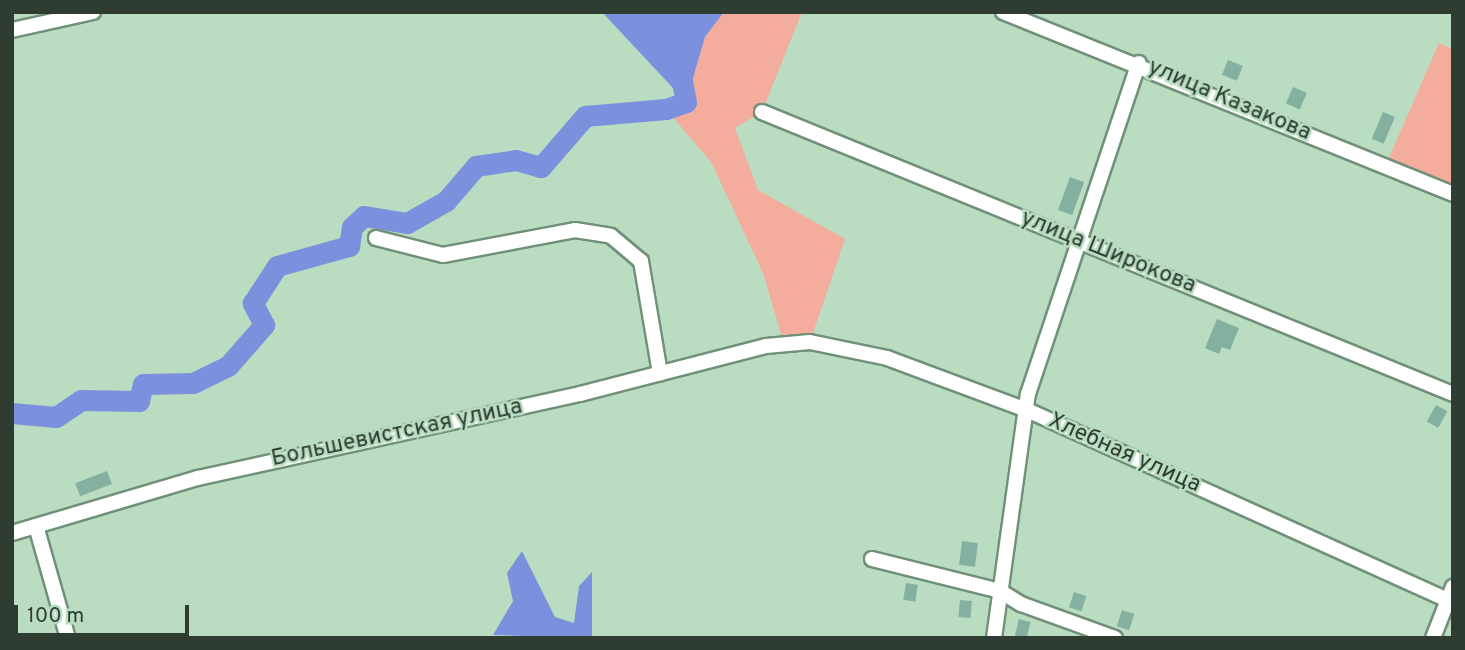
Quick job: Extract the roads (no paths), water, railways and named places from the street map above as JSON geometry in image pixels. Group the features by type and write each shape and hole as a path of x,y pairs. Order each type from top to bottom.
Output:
{"street":[{"path":"12,30 93,12"},
{"name":"улица Казакова","path":"1003,12 1139,64 1453,194"},
{"path":"994,638 1028,394 1082,242 1139,64"},
{"name":"улица Широкова","path":"762,112 1453,394"},
{"path":"376,238 443,255 575,230 611,236 641,261 660,373"},
{"name":"Большевистская улица","path":"12,533 198,478 784,344"},
{"name":"Хлебная улица","path":"784,344 849,346 1027,410 1451,596"},
{"path":"36,526 68,638"},
{"path":"872,559 1000,591 1021,604 1115,638"},
{"path":"1433,638 1451,596"}],"water":[{"path":"602,12 724,12 705,37 686,102"},
{"path":"522,551 555,617 574,623 579,586 592,572 592,638 493,635 513,601 507,573"}],"waterway":[{"path":"12,413 56,417 81,400 139,401 143,384 193,383 228,366 264,325 253,303 277,266 349,246 352,227 364,216 407,223 446,201 476,166 516,160 541,167 585,116 666,109 686,102 681,76"}]}
